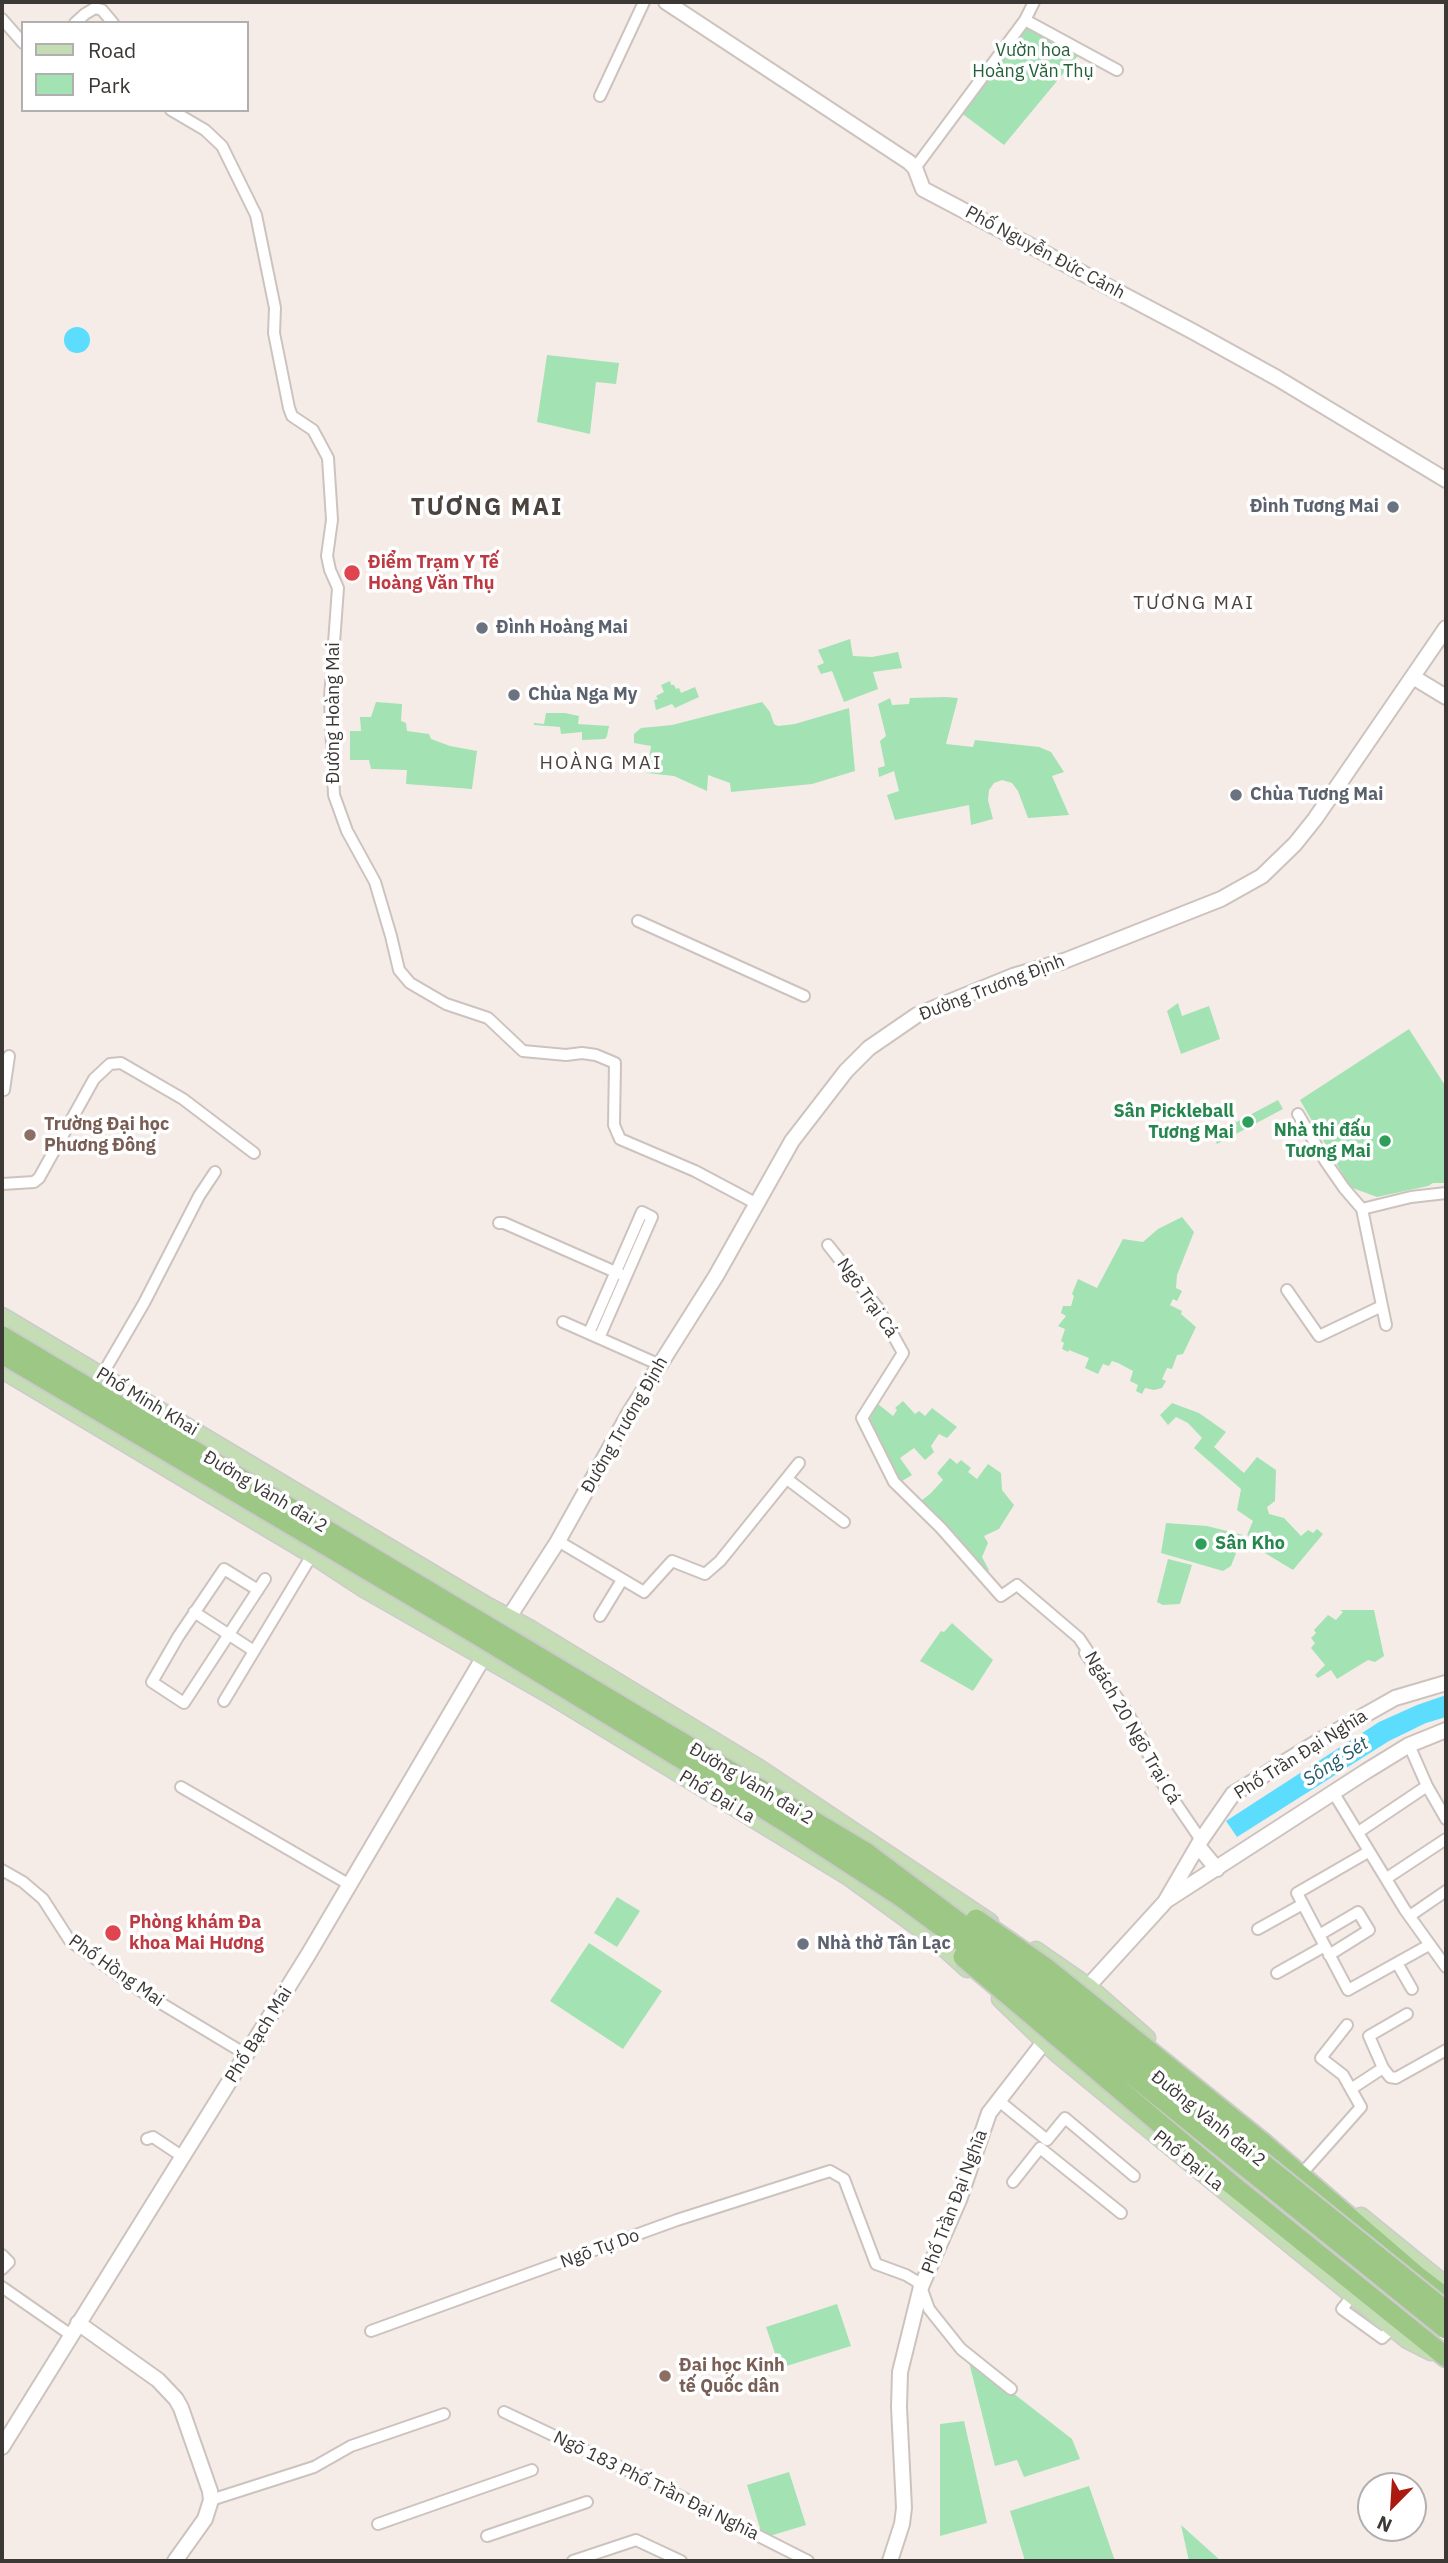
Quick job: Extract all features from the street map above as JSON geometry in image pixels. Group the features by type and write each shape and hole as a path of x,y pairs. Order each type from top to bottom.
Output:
{"highway":[{"name":"Đường Vành đai 2","path":"2,1336 862,1861 1032,1977 1446,2311"},
{"name":"Đường Vành đai 2","path":"2,1354 485,1639 790,1825 862,1861 901,1896 1026,1989 1446,2329"},
{"path":"862,1861 998,1932 1045,1966 1263,2143 1446,2298"},
{"path":"862,1861 1230,2183 1446,2357"}],"main road":[{"name":"Phố Minh Khai","path":"2,1316 509,1618"},
{"path":"2,1370 483,1658"},
{"path":"509,1618 756,1766 1087,1986 1210,2092 1446,2285"},
{"name":"Phố Đại La","path":"483,1658 506,1669 850,1878 944,1947 999,1982 1417,2326 1446,2357"},
{"path":"593,1722 616,1681"},
{"path":"960,1901 1022,1962 1446,2306"},
{"name":"Phố Đại La","path":"944,1947 1044,2042 1353,2295 1387,2333 1446,2357"},
{"path":"1131,2092 1152,2066"},
{"path":"1187,2094 1210,2092"},
{"path":"1170,2147 1172,2124"}],"street":[{"path":"600,96 644,2"},
{"name":"Phố Nguyễn Đức Cảnh","path":"666,2 833,110 915,168 923,189 1118,290 1277,378 1446,480"},
{"path":"915,168 1025,20 1034,2"},
{"path":"77,21 95,8 102,9 111,21"},
{"path":"2,19 21,41"},
{"path":"1025,20 1117,70"},
{"name":"Đường Hoàng Mai","path":"174,112 205,130 222,146 256,215 275,308 274,333 289,408 292,416 313,430 328,458 332,520 327,555 338,588 330,698 334,795 347,831 374,882 391,936 398,970 410,983 446,1004 488,1018 523,1051 566,1055 582,1053 596,1055 615,1063 614,1125 621,1139 695,1171 757,1204"},
{"name":"Đường Trương Định","path":"509,1618 716,1276 792,1141 846,1071 869,1048 917,1015 1013,976 1064,961 1221,899 1262,876 1307,829 1446,628"},
{"path":"1413,677 1446,697"},
{"path":"638,921 804,996"},
{"path":"2,1090 9,1056"},
{"path":"2,1184 34,1182 39,1178 94,1079 110,1064 121,1063 183,1099 254,1153"},
{"path":"1298,1114 1326,1162 1362,1209 1386,1325"},
{"path":"102,1375 215,1172"},
{"path":"1362,1209 1411,1197 1446,1193"},
{"path":"594,1335 621,1275 652,1217 642,1212 621,1275"},
{"path":"499,1223 505,1223 621,1275"},
{"name":"Ngõ Trại Cá","path":"828,1245 878,1308 903,1353"},
{"path":"1287,1290 1319,1336 1381,1306"},
{"path":"563,1322 660,1365"},
{"name":"Ngách 20 Ngõ Trại Cá","path":"903,1353 862,1418 894,1482 942,1528 1001,1595 1017,1585 1079,1638 1087,1650 1085,1653 1135,1725 1160,1780 1199,1843"},
{"path":"558,1541 645,1592 672,1561 705,1574 720,1561 799,1463"},
{"path":"787,1479 844,1522"},
{"path":"224,1701 312,1555"},
{"path":"258,1590 224,1569 194,1612 152,1682 184,1703 230,1635 265,1579"},
{"path":"600,1616 622,1580"},
{"path":"194,1612 254,1651"},
{"name":"Phố Bạch Mai","path":"2,2447 247,2055 509,1618"},
{"name":"Phố Trần Đại Nghĩa","path":"890,2561 902,2524 904,2508 900,2372 921,2287 959,2200 989,2113 1087,1986 1165,1902 1226,1802 1247,1784 1395,1698 1446,1683"},
{"name":"Phố Trần Đại Nghĩa","path":"1165,1902 1332,1792 1409,1745 1446,1730"},
{"path":"1409,1745 1446,1819"},
{"path":"181,1787 350,1885"},
{"path":"1430,1790 1446,1797"},
{"path":"1363,1829 1430,1790"},
{"path":"1332,1792 1368,1852 1446,1967"},
{"path":"1390,1876 1446,1839"},
{"path":"1199,1843 1217,1869"},
{"path":"1368,1852 1297,1893 1348,1990 1429,1945"},
{"name":"Phố Hồng Mai","path":"2,1870 43,1899 70,1941 144,1993 247,2055"},
{"path":"1414,1913 1446,1891"},
{"path":"1258,1928 1303,1903"},
{"path":"1277,1973 1369,1930 1358,1912 1319,1935"},
{"path":"1397,1963 1412,1989"},
{"path":"1406,2014 1368,2036 1390,2077 1396,2078 1446,2050"},
{"path":"1305,2170 1361,2107 1343,2075 1321,2058 1347,2025"},
{"path":"1351,2089 1383,2068"},
{"path":"999,2101 1121,2213"},
{"path":"1013,2182 1065,2118 1134,2176"},
{"path":"147,2138 153,2137 183,2157"},
{"name":"Ngõ Tự Do","path":"371,2332 677,2220 830,2171 844,2179 876,2264 906,2275 921,2287"},
{"path":"2,2255 9,2262 2,2269"},
{"path":"2,2287 150,2373 176,2399 203,2470 211,2500 205,2519 174,2561"},
{"path":"921,2287 926,2306 961,2349 1011,2389"},
{"path":"1353,2295 1342,2309 1387,2333"},
{"name":"Ngõ 183 Phố Trần Đại Nghĩa","path":"504,2412 652,2482 808,2561"},
{"path":"211,2500 314,2468 351,2446 444,2414"},
{"path":"378,2524 532,2470"},
{"path":"486,2536 587,2502"},
{"path":"573,2561 636,2540 681,2561"}],"green space":[{"name":"Vườn hoa Hoàng Văn Thụ","path":"1025,21 1081,52 1004,145 960,112"},
{"path":"547,355 619,363 616,384 596,382 590,434 537,422"},
{"path":"850,639 853,656 872,657 898,652 902,668 873,672 878,689 844,702 832,671 821,674 817,666 824,663 818,650"},
{"path":"670,681 681,693 695,687 699,697 675,708 672,704 656,710 654,700 664,692 661,685"},
{"path":"890,698 892,705 909,704 910,698 958,698 946,744 973,747 975,740 1039,747 1051,752 1064,772 1052,776 1069,815 1028,818 1018,791 1012,783 1002,780 994,783 989,790 988,800 993,819 971,825 969,805 895,820 887,795 899,791 894,771 879,777 878,768 885,766 880,741 886,736 878,704"},
{"path":"376,702 402,704 401,721 406,723 407,731 429,734 431,739 450,746 477,751 472,789 406,784 407,770 371,769 369,760 350,760 350,731 361,731 360,717 371,717"},
{"path":"762,702 770,712 774,724 778,726 795,724 849,708 855,771 812,784 731,792 730,783 708,775 707,791 674,776 647,773 651,746 634,743 634,734 641,728 672,725"},
{"path":"546,713 579,716 578,724 609,726 607,736 605,739 582,740 582,732 561,734 560,727 534,725 544,724"},
{"path":"1178,1003 1182,1016 1209,1006 1220,1039 1181,1054 1167,1011"},
{"name":"Nhà thi đấu Tương Mai","path":"1409,1029 1446,1087 1446,1183 1433,1183 1377,1197 1350,1187 1300,1100"},
{"name":"Sân Pickleball Tương Mai","path":"1278,1100 1283,1109 1217,1144 1212,1135"},
{"path":"1182,1217 1194,1232 1177,1275 1176,1288 1182,1291 1177,1301 1173,1299 1170,1305 1182,1311 1181,1314 1196,1327 1183,1354 1177,1355 1172,1369 1167,1368 1162,1379 1166,1381 1162,1388 1145,1388 1142,1394 1136,1391 1138,1385 1130,1381 1133,1371 1118,1363 1112,1361 1109,1366 1103,1364 1098,1374 1085,1368 1089,1358 1062,1349 1064,1343 1061,1341 1065,1329 1058,1326 1066,1316 1061,1313 1063,1306 1071,1306 1078,1279 1097,1288 1123,1239 1143,1242 1158,1229"},
{"path":"903,1401 915,1414 919,1411 925,1416 932,1408 957,1427 947,1438 939,1434 931,1446 934,1452 925,1460 914,1448 900,1458 912,1475 899,1483 867,1424 878,1404 893,1416 897,1410 895,1408"},
{"path":"1172,1403 1199,1413 1226,1432 1214,1447 1244,1473 1257,1457 1276,1470 1275,1501 1267,1507 1269,1514 1284,1518 1301,1536 1308,1530 1313,1533 1317,1529 1323,1534 1293,1570 1260,1550 1262,1542 1247,1535 1253,1521 1237,1510 1241,1489 1194,1448 1202,1438 1188,1423 1176,1417 1168,1425 1160,1415"},
{"path":"950,1458 957,1464 961,1460 971,1468 968,1472 977,1479 988,1464 1001,1473 1002,1490 1014,1505 999,1529 984,1536 988,1543 982,1557 989,1570 983,1575 918,1503 943,1480 937,1473"},
{"name":"Sân Kho","path":"1166,1523 1207,1526 1243,1535 1231,1566 1223,1571 1161,1553"},
{"path":"1168,1559 1192,1565 1180,1604 1163,1605 1157,1602"},
{"path":"1340,1610 1374,1610 1384,1656 1375,1662 1368,1660 1337,1679 1331,1670 1318,1678 1315,1675 1325,1665 1311,1648 1315,1643 1311,1638 1316,1633 1314,1630 1328,1615 1336,1620 1343,1612"},
{"path":"952,1623 993,1660 973,1691 920,1661 941,1631 944,1632"},
{"path":"617,1897 640,1911 617,1947 594,1933"},
{"path":"589,1943 662,1991 623,2049 550,2001"},
{"path":"837,2304 851,2346 780,2368 766,2327"},
{"path":"968,2358 1072,2439 1080,2459 1024,2477 1017,2460 995,2466"},
{"path":"964,2421 987,2523 940,2536 940,2424"},
{"path":"789,2472 806,2525 763,2538 747,2485"},
{"path":"1089,2486 1115,2561 1025,2561 1010,2511"},
{"path":"1181,2525 1221,2561 1189,2561"}],"water":[{"path":"77,327 86,331 90,340 86,349 77,353 68,349 64,340 68,331"},
{"name":"Sông Sét","path":"1446,1695 1446,1717 1426,1723 1389,1741 1237,1837 1226,1821 1379,1722"}],"place":[{"name":"Đình Tương Mai","path":"1393,507"},
{"name":"Điểm Trạm Y Tế Hoàng Văn Thụ","path":"352,573"},
{"name":"Đình Hoàng Mai","path":"482,628"},
{"name":"Chùa Nga My","path":"514,695"},
{"name":"Chùa Tương Mai","path":"1236,795"},
{"name":"Sân Pickleball Tương Mai","path":"1248,1122"},
{"name":"Trường Đại học Phương Đông","path":"30,1135"},
{"name":"Nhà thi đấu Tương Mai","path":"1385,1141"},
{"name":"Sân Kho","path":"1201,1544"},
{"name":"Phòng khám Đa khoa Mai Hương","path":"113,1933"},
{"name":"Nhà thờ Tân Lạc","path":"803,1944"},
{"name":"Đại học Kinh tế Quốc dân","path":"665,2376"}],"district":[{"name":"TƯƠNG MAI","path":"487,508"},
{"name":"TƯƠNG MAI","path":"1194,604"},
{"name":"HOÀNG MAI","path":"601,764"}]}
